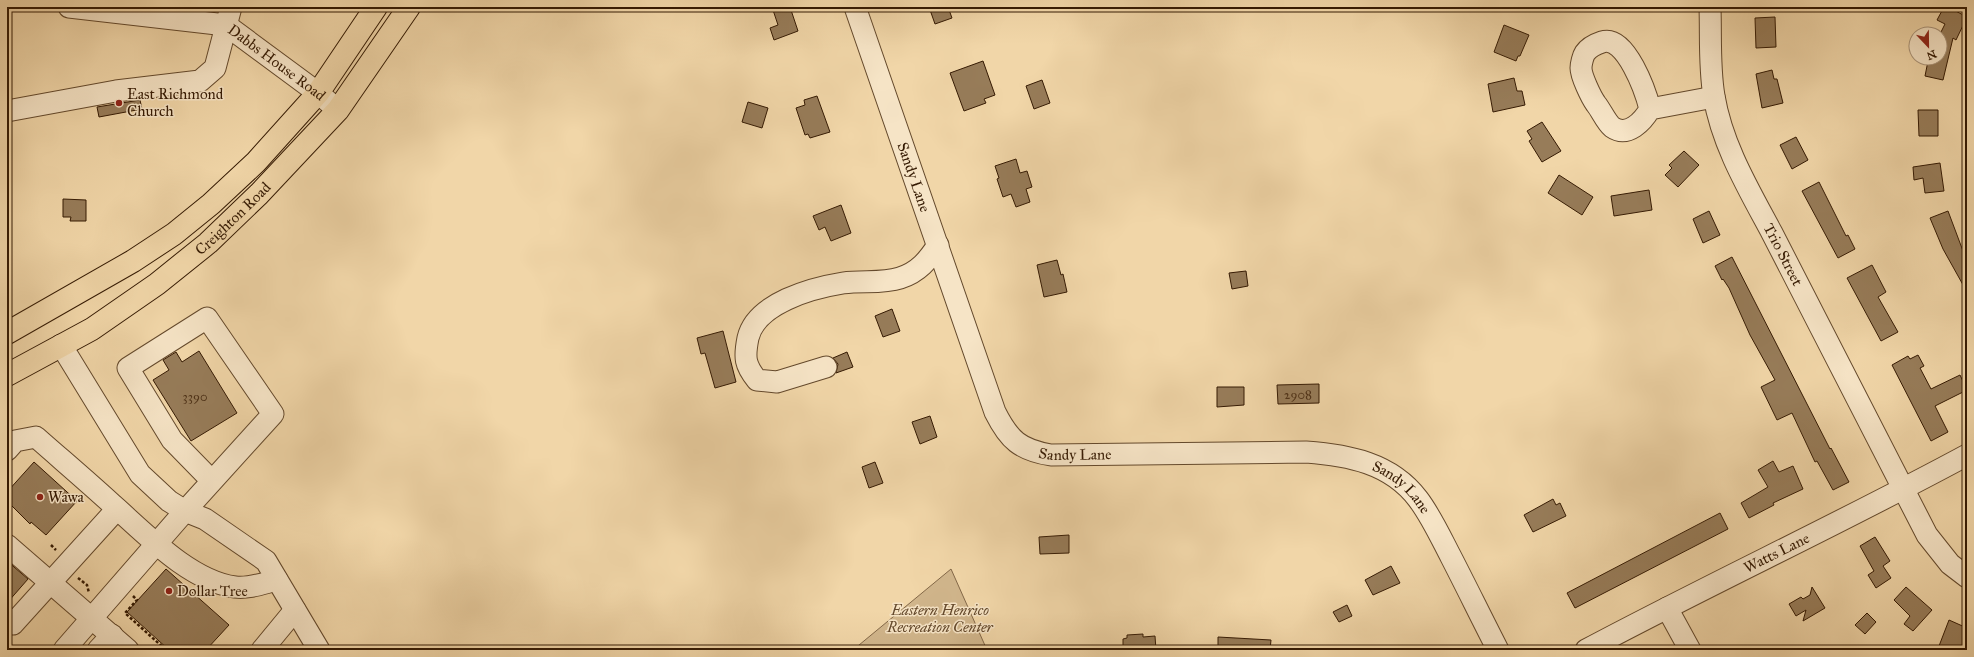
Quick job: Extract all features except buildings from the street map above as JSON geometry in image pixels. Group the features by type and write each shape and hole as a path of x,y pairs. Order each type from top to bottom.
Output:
{"main road":[{"name":"Creighton Road","path":"7,333 133,261 174,234 211,204 256,162 318,93 376,7"},
{"name":"Creighton Road","path":"7,374 92,329 123,308 208,242 259,194 338,110 409,7"}],"street":[{"name":"Dabbs House Road","path":"69,7 228,16 338,110"},
{"name":"Sandy Lane","path":"855,7 995,412 1004,430 1022,447 1033,452 1051,455 1306,452 1330,454 1364,461 1387,471 1399,479 1418,499 1431,520 1498,650"},
{"name":"Trio Street","path":"1710,7 1714,97 1719,121 1747,187 1927,535 1938,551 1950,564 1967,577"},
{"path":"7,111 116,91 200,81 215,68 228,16"},
{"path":"1650,109 1714,97"},
{"path":"826,367 776,382 757,380 747,368 745,350 749,333 759,317 775,305 794,296 843,283 881,281 900,278 926,263 938,245"},
{"path":"64,650 185,511 273,414 207,318 128,368 172,440 212,481"},
{"path":"61,345 140,474 169,501 185,511 204,519 266,561 319,650"},
{"path":"7,450 15,441 36,437 157,544 190,568 220,583 242,587 277,580"},
{"name":"Watts Lane","path":"1586,650 1776,551 1812,536 1904,489 1967,455"},
{"path":"7,618 13,624 117,509"},
{"path":"7,545 92,618 105,643 128,650"},
{"path":"1667,608 1690,650"},
{"path":"270,647 295,610"}],"path":[{"path":"73,574 87,585 89,595"},
{"path":"128,592 137,600 125,613 166,650"}],"green space":[{"name":"Eastern Henrico Recreation Center","path":"951,569 987,650 853,650"}],"place":[{"name":"East Richmond Church","path":"119,103"},
{"name":"Wawa","path":"40,497"},
{"name":"Dollar Tree","path":"169,591"}]}
